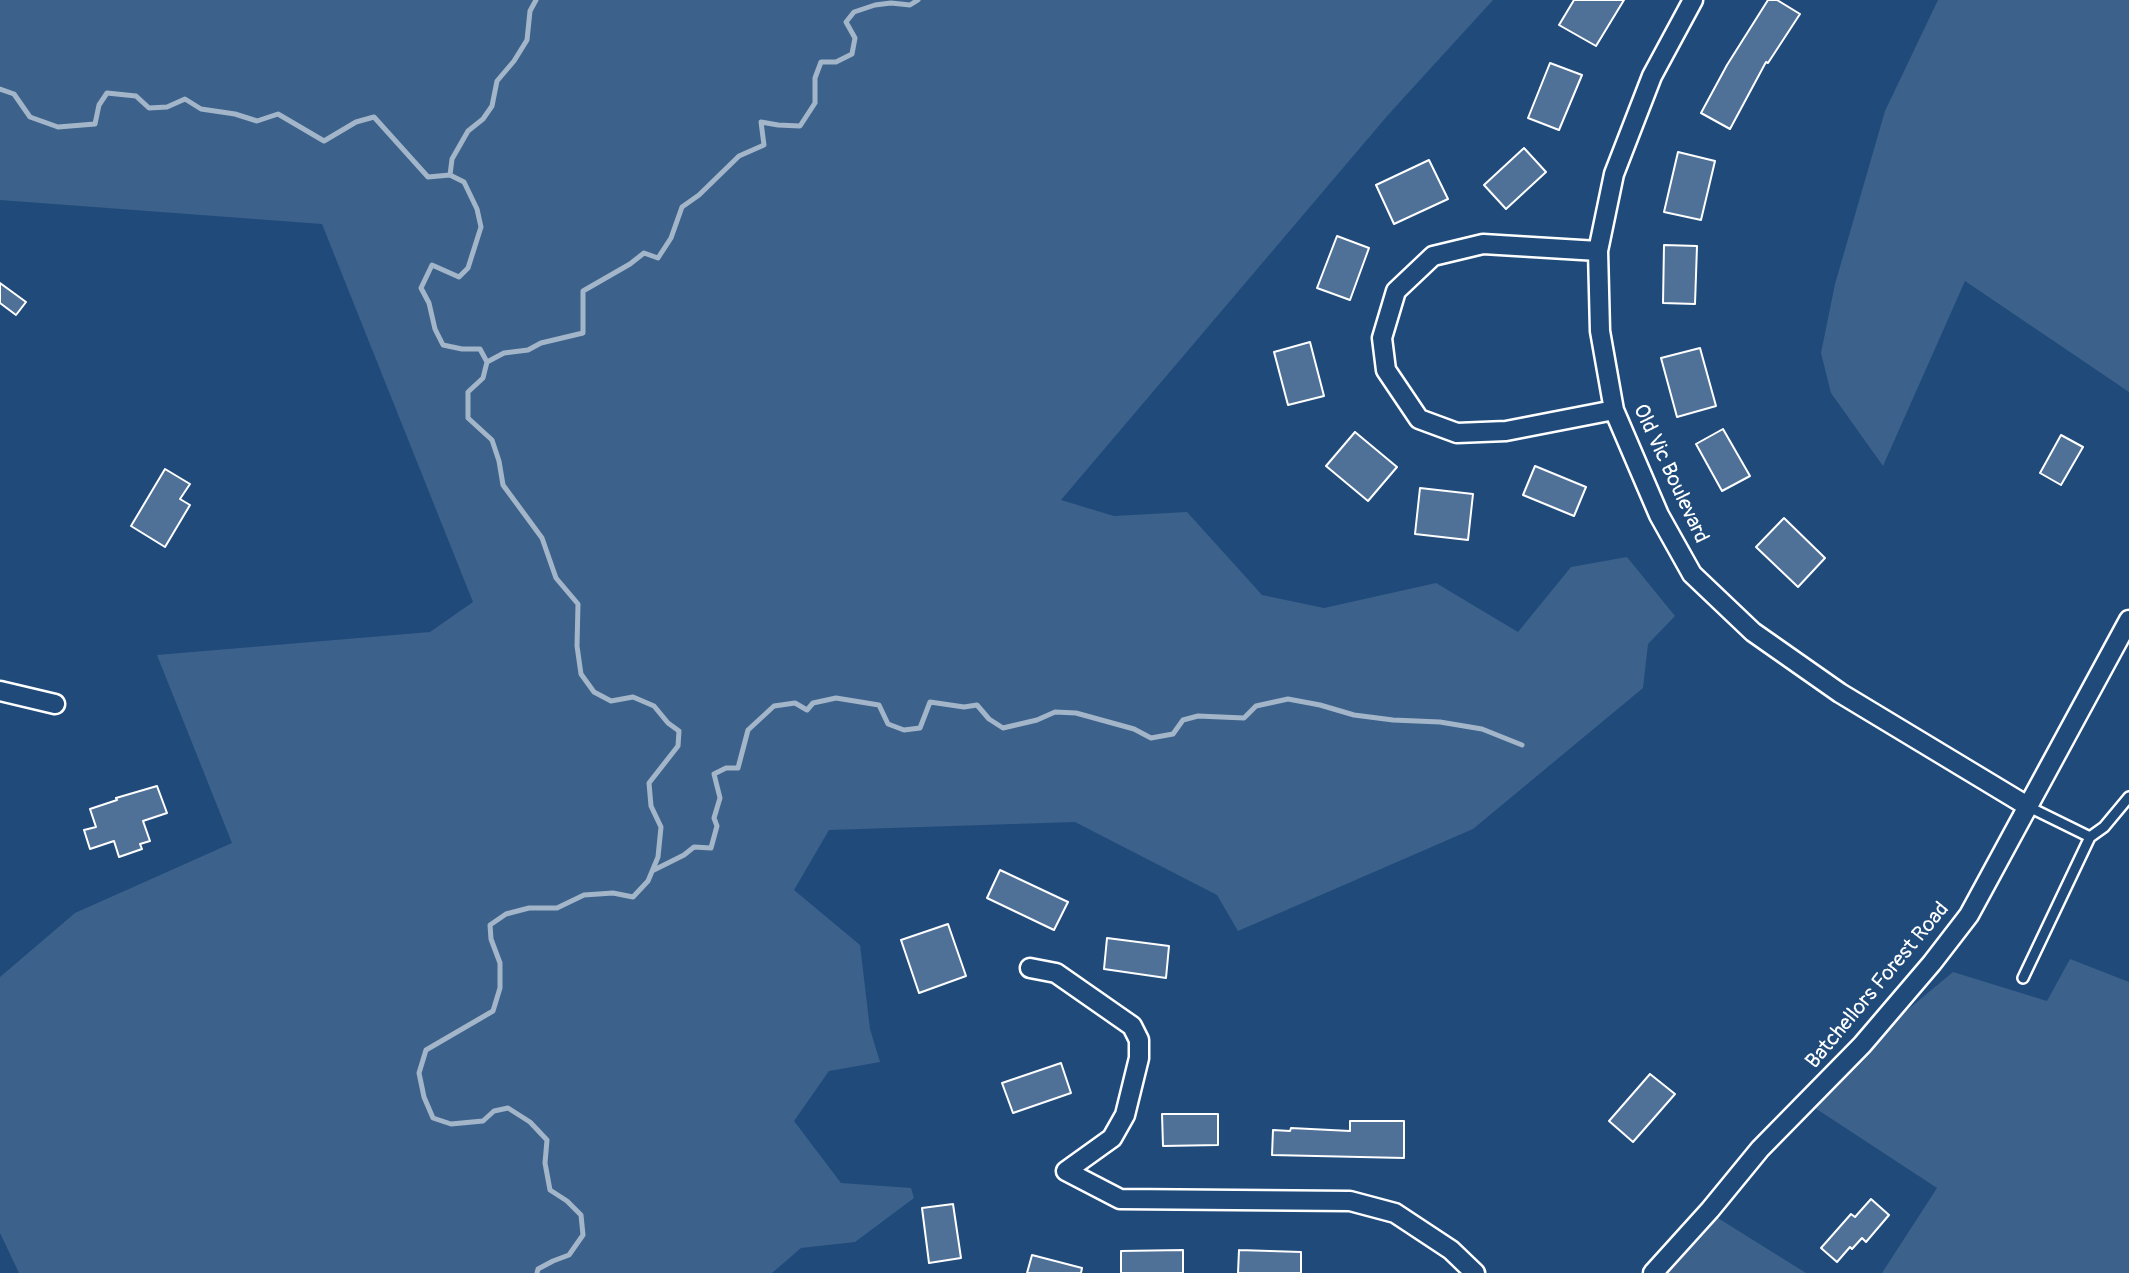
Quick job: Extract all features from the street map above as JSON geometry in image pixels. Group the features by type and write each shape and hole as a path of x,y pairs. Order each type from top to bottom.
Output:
{"street":[{"name":"Old Vic Boulevard","path":"1693,0 1652,76 1623,149 1614,174 1598,251 1600,331 1614,410 1659,516 1692,574 1753,632 1840,693 2029,807"},
{"path":"1598,251 1483,244 1433,256 1396,291 1382,338 1386,370 1419,419 1457,433 1506,431 1614,410"},
{"name":"Batchellors Forest Road","path":"1653,1273 1760,1149 1862,1045 1969,915 2129,620"},
{"path":"0,691 55,704"},
{"path":"1030,968 1056,973 1132,1026 1139,1040 1139,1058 1125,1115 1112,1138 1066,1171 1120,1199 1350,1201 1395,1213 1451,1250 1475,1273"}],"lane":[{"path":"2022,978 2090,837 2104,827 2129,797"},
{"path":"2029,807 2090,837"}],"shaded area":[{"path":"0,0 1493,0 1388,115 1061,500 1114,516 1187,512 1262,595 1324,608 1436,583 1518,632 1571,567 1627,557 1675,616 1648,644 1643,688 1473,829 1238,931 1217,895 1075,822 829,830 794,890 860,945 870,1029 880,1062 829,1071 794,1121 841,1183 911,1188 914,1198 855,1242 801,1248 772,1273 19,1273 0,1233 0,977 75,913 232,843 157,655 430,632 473,602 322,224 0,200"},
{"path":"1938,0 2129,0 2129,392 1965,281 1883,466 1831,393 1821,353 1835,284 1885,111"},
{"path":"2070,959 2129,982 2129,1273 1882,1273 1937,1188 1812,1106 1864,1046 1953,972 2047,1001"},
{"path":"1713,1215 1806,1273 1661,1273"}],"building":[{"path":"1574,0 1624,0 1596,46 1559,25"},
{"path":"1768,0 1777,0 1800,14 1768,63 1766,62 1730,129 1701,113 1727,65"},
{"path":"1550,63 1582,75 1559,130 1528,118"},
{"path":"1524,148 1546,172 1506,209 1484,185"},
{"path":"1678,152 1715,161 1701,220 1664,212"},
{"path":"1429,160 1448,199 1394,224 1376,185"},
{"path":"1337,236 1369,248 1350,300 1317,288"},
{"path":"1664,245 1697,246 1695,304 1663,303"},
{"path":"0,283 26,302 16,315 0,303"},
{"path":"1310,342 1324,396 1288,405 1274,352"},
{"path":"1700,348 1716,406 1677,417 1661,358"},
{"path":"1723,429 1750,476 1722,491 1696,444"},
{"path":"1355,432 1397,467 1368,501 1326,466"},
{"path":"2061,435 2083,447 2061,485 2040,473"},
{"path":"1535,466 1586,487 1574,516 1523,495"},
{"path":"165,469 190,484 180,499 190,505 165,547 131,526"},
{"path":"1420,488 1473,494 1468,540 1415,534"},
{"path":"1784,518 1825,558 1798,587 1756,547"},
{"path":"157,786 167,813 143,821 150,841 140,844 142,849 119,857 114,841 90,849 84,830 96,827 90,809"},
{"path":"1000,870 1068,902 1054,930 987,898"},
{"path":"948,924 966,976 919,993 901,940"},
{"path":"1107,938 1169,946 1166,978 1104,969"},
{"path":"1061,1063 1071,1093 1013,1113 1002,1083"},
{"path":"1650,1074 1675,1094 1633,1142 1609,1121"},
{"path":"1162,1114 1218,1114 1218,1145 1163,1146"},
{"path":"1350,1121 1404,1121 1404,1158 1272,1155 1273,1130 1290,1131 1291,1128 1350,1131"},
{"path":"1871,1199 1889,1215 1866,1242 1862,1238 1837,1262 1821,1248 1851,1214 1855,1217"},
{"path":"953,1204 961,1258 929,1263 922,1208"},
{"path":"1183,1250 1183,1273 1121,1273 1121,1251"},
{"path":"1239,1250 1301,1252 1301,1273 1238,1273"},
{"path":"1032,1255 1082,1268 1081,1273 1027,1273"}],"waterway":[{"path":"450,175 452,159 468,131 483,119 492,106 497,81 527,40 530,11 536,0"},
{"path":"487,362 504,353 528,350 541,343 583,333 583,291 644,253 658,258 671,238 682,207 699,195 739,156 764,145 761,122 800,126 815,103 815,78 821,62 836,62 852,54 855,38 846,22 854,12 875,5 910,5 918,0"},
{"path":"0,89 14,94 30,117 58,127 95,124 99,105 107,93 136,96 149,108 167,107 185,99 201,109 235,114 257,121 278,114 324,141 356,122 374,117 428,177 450,175 464,182 477,209 481,227 468,268 459,277 432,265 421,288 443,345 480,349 487,362 483,378 468,392 468,418 492,440 503,485 542,538 556,578 578,604 577,646 581,674 594,692 611,701 633,697 654,706 668,723 679,731 678,746 649,783 651,806 661,827 658,857 648,881 633,897 613,893 584,895 557,908 529,908 506,914 490,925 491,939 500,963 500,988 493,1011 426,1050 419,1073 424,1097 433,1118 451,1124 483,1121 494,1111 508,1108 530,1122 547,1140 545,1163 550,1190 567,1201 581,1215 583,1235 569,1255 538,1269 537,1273"},
{"path":"654,870 694,847 711,848 717,826 714,818 720,798 714,774 726,768 738,768 748,730 774,706 795,703 807,710 813,703 836,698 879,705 888,724 904,730 920,728 930,702 964,707 977,705 989,719 1003,728 1037,720 1055,712 1076,713 1134,729 1151,738 1173,734 1183,720 1198,716 1244,718 1256,706 1288,699 1354,715 1440,722 1482,729 1522,745"}]}
